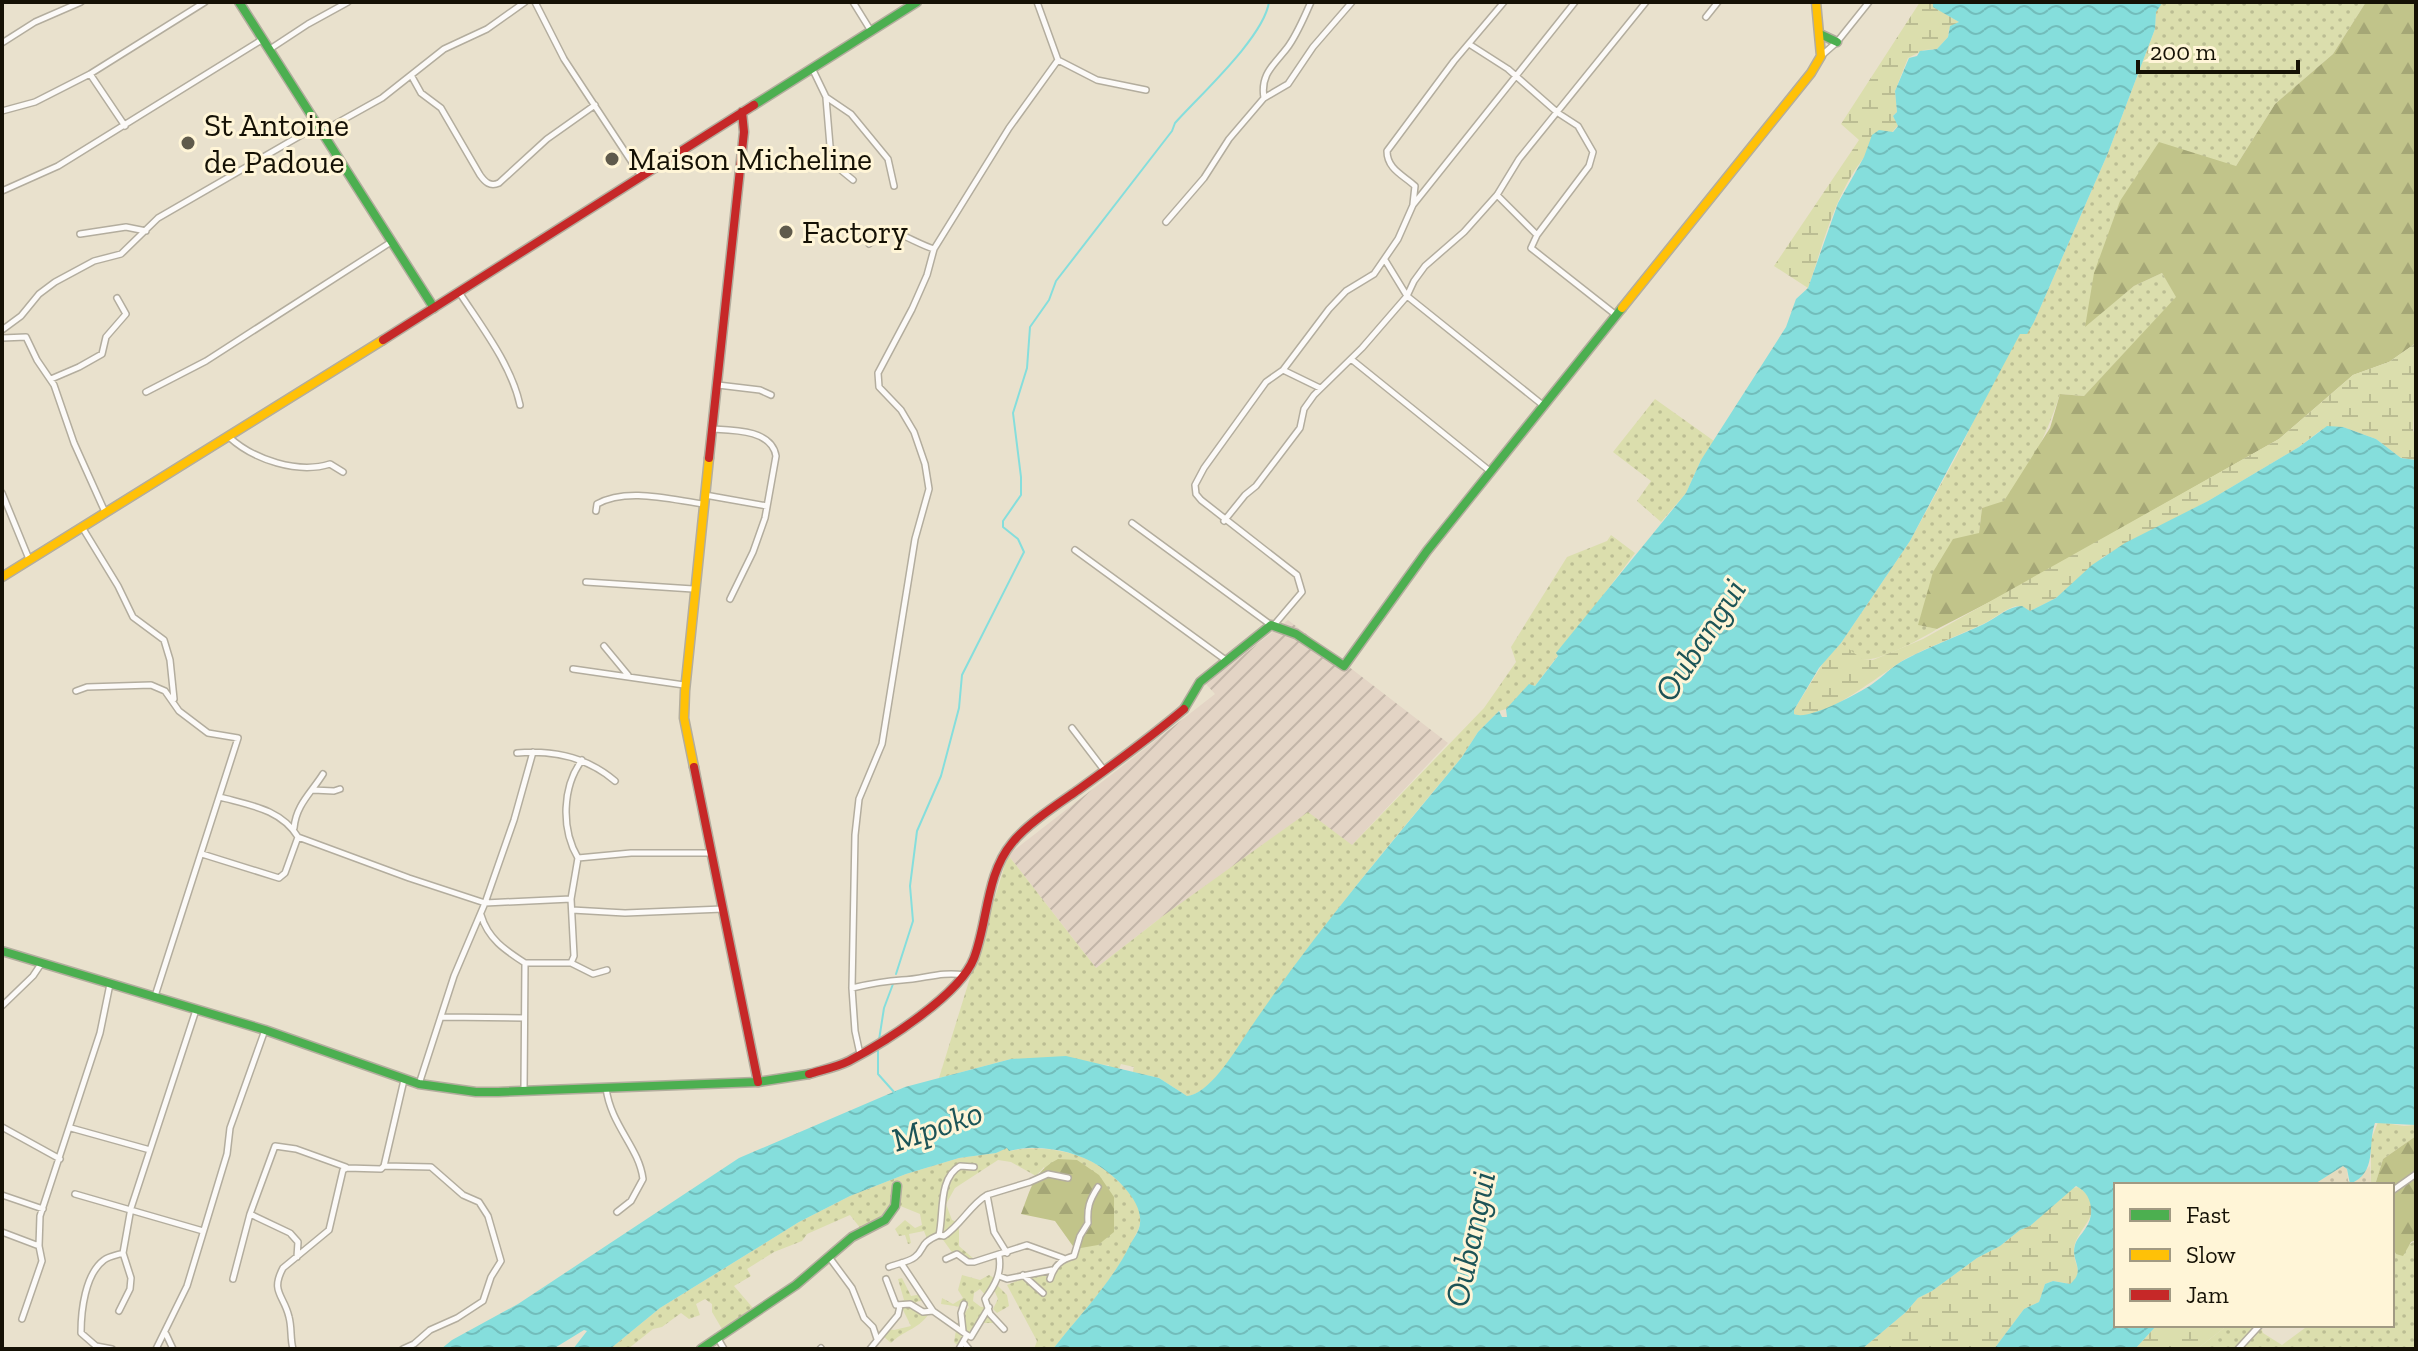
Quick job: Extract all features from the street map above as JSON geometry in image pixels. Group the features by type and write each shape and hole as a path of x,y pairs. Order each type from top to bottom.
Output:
{"street":[{"path":"2,43 35,22 53,17 81,2"},
{"path":"2,111 35,102 90,74 205,2"},
{"path":"239,2 434,308"},
{"path":"270,49 348,2"},
{"path":"2,330 55,282 94,261 121,254 158,218 319,129 382,98 444,49 487,29 525,2"},
{"path":"535,2 564,59 641,176"},
{"path":"853,2 871,31"},
{"path":"2,577 917,2"},
{"path":"1037,2 1058,60 1097,80 1146,90"},
{"path":"1264,98 1264,78 1287,47 1311,2"},
{"path":"1166,222 1204,178 1229,139 1264,98 1288,84 1313,47 1352,2"},
{"path":"1413,205 1415,186 1393,168 1387,159 1387,151 1504,2"},
{"path":"2,951 265,1030 404,1080 476,1092 758,1082 814,1073 860,1055 904,1027 965,975 974,958 996,876 1007,849 1026,830 1141,745 1184,709 1200,682 1273,625 1302,592 1297,575 1224,521 1196,494 1195,485 1266,382 1283,370 1346,291 1374,274 1385,260 1413,205 1575,2"},
{"path":"1224,521 1256,486 1300,428 1304,409 1320,388 1351,359 1407,296 1425,266 1464,232 1497,195 1519,159 1646,2"},
{"path":"1706,17 1718,2"},
{"path":"1816,2 1821,56"},
{"path":"1132,523 1273,625 1296,634 1344,666 1427,551 1811,73 1821,56 1837,42 1869,2"},
{"path":"1820,34 1837,42"},
{"path":"2,191 58,166 263,39"},
{"path":"1469,44 1508,69 1558,113 1578,126 1593,152 1589,166 1537,235 1531,248 1617,316"},
{"path":"860,1055 852,988 853,877 859,799 882,744 915,539 929,489 925,464 914,432 877,381 927,275 934,249 1009,128 1058,60"},
{"path":"812,67 826,97 830,146 842,171 853,180"},
{"path":"90,74 125,126"},
{"path":"411,75 421,93 441,108 480,175 492,185 499,183 547,139 595,105"},
{"path":"826,97 851,114 888,159 894,186"},
{"path":"742,112 744,132 693,589 684,718 758,1082"},
{"path":"1497,195 1537,235"},
{"path":"80,234 126,227 146,231"},
{"path":"869,244 886,230 934,249"},
{"path":"146,392 206,361 391,242"},
{"path":"1385,260 1407,296 1544,406"},
{"path":"459,292 497,352 520,405"},
{"path":"51,379 102,354 106,337 126,314 117,298"},
{"path":"2,338 26,337 51,379 74,443 106,513"},
{"path":"1351,359 1491,472"},
{"path":"1283,370 1320,388"},
{"path":"718,385 760,390 771,395"},
{"path":"713,429 762,436 775,448 767,506 753,552 730,599"},
{"path":"228,436 244,449 277,462 314,469 330,464 343,472"},
{"path":"2,493 29,559"},
{"path":"596,511 597,504 605,499 623,497 767,506"},
{"path":"82,527 133,617 164,640 170,660 176,708"},
{"path":"1075,550 1228,662"},
{"path":"586,582 693,589"},
{"path":"604,646 628,676"},
{"path":"573,669 684,685"},
{"path":"76,691 87,687 144,683 165,691 176,708 208,733 238,738 155,996"},
{"path":"1072,728 1104,770"},
{"path":"419,1084 454,976 485,903 514,820 533,752"},
{"path":"517,753 555,752 582,760 604,771 615,781"},
{"path":"571,963 574,956 571,899 578,858 567,831 567,791 573,773 582,760"},
{"path":"294,829 294,818 302,801 323,774"},
{"path":"313,790 340,789"},
{"path":"220,797 274,812 294,829 298,837 485,903 571,899"},
{"path":"202,854 279,878 285,873 298,837"},
{"path":"578,858 631,853 711,853"},
{"path":"572,910 625,913 725,909"},
{"path":"481,913 484,927 497,944 525,963 571,963 593,974 607,970"},
{"path":"524,1090 525,963"},
{"path":"2,1006 41,964"},
{"path":"852,988 948,972 965,975"},
{"path":"22,1319 42,1261 39,1246 43,1209 100,1033 110,984"},
{"path":"119,1311 130,1289 131,1278 123,1253 131,1208 197,1009"},
{"path":"441,1017 524,1018"},
{"path":"156,1349 187,1286 227,1154 230,1128 265,1030"},
{"path":"384,1166 404,1080"},
{"path":"606,1088 611,1115 638,1160 643,1179 631,1201 617,1212"},
{"path":"2,1127 60,1159"},
{"path":"71,1128 150,1150"},
{"path":"233,1279 250,1214 275,1146 296,1149 347,1168 431,1167 463,1195 479,1202 488,1216 501,1253 483,1301 457,1318 430,1330 403,1349"},
{"path":"939,1235 944,1191 949,1177 960,1166 974,1167"},
{"path":"293,1349 288,1312 278,1295 277,1285 283,1268 329,1230 341,1175 347,1168"},
{"path":"889,1267 917,1256 924,1242 953,1230 987,1195 1048,1174 1068,1178"},
{"path":"2394,1190 2416,1174"},
{"path":"701,1349 796,1285 852,1237 891,1214 897,1186"},
{"path":"946,1259 957,1254 968,1262 974,1262 1027,1245 1063,1258 1074,1256 1088,1223 1089,1200 1098,1187"},
{"path":"75,1194 203,1231"},
{"path":"2,1195 43,1209"},
{"path":"987,1195 994,1232 1007,1253"},
{"path":"250,1214 290,1233 298,1242 297,1257"},
{"path":"2,1232 39,1246"},
{"path":"112,1349 96,1346 81,1333 81,1308 97,1269 104,1260 123,1253"},
{"path":"999,1256 999,1276 985,1299 990,1314 1004,1329"},
{"path":"829,1257 852,1288 864,1318 873,1327 877,1339"},
{"path":"1050,1279 1063,1258"},
{"path":"901,1263 933,1311 965,1334 971,1337 989,1307"},
{"path":"999,1276 1007,1279 1053,1270"},
{"path":"1023,1275 1043,1293"},
{"path":"886,1279 896,1305 910,1304 923,1312 933,1311"},
{"path":"964,1304 961,1313 965,1334 961,1346 969,1349"},
{"path":"870,1349 898,1315 900,1306"},
{"path":"2238,1349 2258,1327"},
{"path":"166,1334 173,1349"},
{"path":"717,1337 724,1349"}],"shaded area":[{"path":"1288,620 1448,743 1352,845 1163,916 1096,968 1008,855 1215,694 1206,684"}],"green space":[{"path":"1920,2 1933,2 1934,7 1959,22 1949,29 1948,37 1937,49 1924,50 1908,58 1895,91 1897,112 1893,116 1898,125 1852,174 1830,222 1808,288 1774,266 1859,140 1841,124"},
{"path":"2163,2 2366,2 2333,54 2275,104 2236,166 2085,326 2134,286 2162,273 2177,297 2084,396 2060,394 2022,479 2006,500 1982,508 1979,533 1919,625 1937,629 1878,658 1862,659 1841,643 1910,541 2020,333 2034,322 2108,153 2155,29 2156,11"},
{"path":"2366,2 2416,2 2416,343 2389,362 2353,375 2279,439 2009,592 1937,629 1918,625 1933,572 1953,539 1979,533 1982,508 2004,501 2050,428 2060,394 2084,396 2176,297 2162,273 2134,286 2085,327 2094,273 2120,201 2159,142 2236,166 2275,104 2333,54"},
{"path":"2416,343 2413,431 2416,433 2416,460 2401,458 2376,439 2343,427 2321,430 2299,447 2208,501 2103,557 2056,598 2030,611 2020,606 2009,609 1907,658 1835,705 1805,716 1794,714 1825,660 1841,643 1862,659 1873,660 1923,639 2279,439 2353,375 2389,362"},
{"path":"1655,399 1714,441 1701,460 1686,493 1661,522 1637,501 1651,481 1613,452"},
{"path":"1611,535 1635,553 1535,686 1529,685 1478,732 1462,757 1323,929 1227,1063 1203,1089 1187,1096 1159,1078 1133,1072 1134,1067 1121,1064 1119,1069 1108,1068 1109,1065 1011,1059 939,1078 1008,855 1096,968 1308,812 1352,845 1484,708 1516,662 1511,647 1567,557 1607,541"},
{"path":"2378,1122 2416,1125 2416,1136 2383,1159 2376,1183 2371,1183 2371,1140"},
{"path":"2416,1136 2416,1240 2411,1242 2403,1256 2394,1250 2394,1183 2376,1183 2383,1159"},
{"path":"1008,1147 1010,1151 1056,1150 1089,1161 1127,1190 1140,1214 1140,1225 1116,1270 1053,1349 1034,1349 1037,1341 1007,1285 1076,1257 1075,1249 1044,1167 1036,1176 1011,1162 998,1160 955,1188 946,1204 952,1220 959,1223 959,1246 975,1260 954,1255 941,1237 927,1239 924,1231 909,1234 911,1243 908,1244 905,1235 899,1236 895,1229 905,1220 915,1228 922,1225 920,1214 893,1203 883,1217 861,1229 850,1215 807,1234 802,1241 774,1252 747,1269 751,1276 734,1286 753,1308 722,1329 712,1312 712,1304 705,1299 696,1304 700,1315 689,1319 681,1313 662,1327 653,1329 628,1349 610,1349 660,1308 799,1222 850,1196 906,1174 959,1158 996,1153"},
{"path":"1058,1159 1077,1160 1099,1175 1114,1197 1114,1232 1098,1245 1075,1249 1055,1221 1021,1214 1038,1176"},
{"path":"2079,1187 2088,1196 2092,1212 2076,1242 2074,1255 2078,1271 2075,1279 2071,1284 2053,1281 2045,1284 2039,1302 2024,1309 1994,1349 1862,1349 1918,1298 2030,1226 2072,1188"},
{"path":"2416,1240 2416,1349 2197,1349 2225,1327 2261,1327 2263,1333 2282,1345 2306,1327 2394,1327 2394,1250 2396,1254"},
{"path":"962,1275 980,1280 989,1275 999,1281 997,1285 1007,1295 1009,1306 997,1313 993,1309 998,1299 995,1292 991,1291 986,1296 980,1289 974,1293 973,1301 987,1307 997,1323 979,1323 959,1347 954,1342 957,1324 969,1307 965,1302 961,1307 941,1304 942,1298 953,1304 963,1298 958,1290"},
{"path":"902,1278 911,1296 922,1294 924,1300 916,1302 919,1313 928,1315 891,1343 883,1336 888,1329 911,1326 899,1302 904,1300 898,1279"},
{"path":"2155,1327 2225,1327 2197,1349 2135,1349"}],"sand":[{"path":"2343,1166 2347,1169 2351,1183 2316,1183"},
{"path":"2370,1166 2371,1183 2353,1183"}],"water":[{"path":"1933,2 2163,2 2156,12 2155,29 2108,153 2034,322 2027,334 2020,334 1910,541 1841,643 1819,668 1794,714 1810,714 1844,700 1906,659 2012,608 2022,606 2030,611 2056,598 2092,565 2125,543 2208,501 2299,447 2327,426 2343,427 2376,439 2401,458 2416,460 2416,1125 2375,1123 2368,1165 2359,1179 2350,1183 2347,1169 2343,1166 2316,1183 2114,1183 2114,1327 2155,1327 2135,1349 1994,1349 2024,1309 2039,1302 2045,1284 2053,1281 2070,1284 2075,1279 2078,1270 2075,1245 2091,1211 2086,1194 2076,1186 2030,1226 1918,1298 1862,1349 1053,1349 1122,1260 1140,1226 1140,1215 1133,1198 1120,1183 1089,1160 1055,1150 1031,1148 1009,1151 1007,1148 906,1174 850,1196 799,1222 660,1308 610,1349 573,1349 587,1331 584,1330 553,1349 441,1349 518,1304 739,1158 905,1087 1011,1059 1066,1056 1159,1078 1187,1096 1195,1094 1212,1081 1322,929 1462,757 1478,732 1499,711 1502,717 1507,717 1506,709 1529,684 1535,686 1558,656 1556,653 1686,493 1701,460 1786,327 1796,299 1808,288 1838,203 1864,157 1872,135 1879,130 1893,132 1898,126 1893,116 1897,112 1895,91 1909,58 1917,56 1920,51 1937,49 1948,37 1950,26 1959,22 1933,7"}],"waterway":[{"path":"896,974 913,921 910,886 917,831 941,776 959,708 962,675 1024,552 1018,539 1003,527 1003,521 1021,495 1013,413 1027,368 1030,327 1049,300 1056,281 1172,131 1175,123 1256,32 1269,2"},
{"path":"879,1040 884,1008 893,984"},
{"path":"878,1051 878,1074 894,1092"}],"traffic: fast":[{"path":"239,2 434,308"},
{"path":"754,105 917,2"},
{"path":"1820,34 1837,42"},
{"path":"1184,709 1200,682 1271,625 1296,634 1344,666 1427,551 1622,308"},
{"path":"2,951 265,1030 419,1084 498,1092 758,1082 809,1074"},
{"path":"701,1349 796,1285 852,1237 885,1220 895,1206 897,1186"}],"traffic: slow":[{"path":"1622,308 1811,73 1821,56 1816,2"},
{"path":"2,577 383,340"},
{"path":"694,767 684,718 685,691 709,458"}],"traffic: jam":[{"path":"383,340 754,105"},
{"path":"709,458 744,132 742,112"},
{"path":"809,1074 844,1063 882,1042 920,1016 954,987 974,958 992,883 1003,855 1012,843 1034,822 1184,709"},
{"path":"694,767 758,1082"}],"place":[{"name":"St Antoine de Padoue","path":"188,143"},
{"name":"Maison Micheline","path":"612,159"},
{"name":"Factory","path":"786,232"}],"water label":[{"name":"Oubangui","path":"1700,640"},
{"name":"Mpoko","path":"937,1126"},
{"name":"Oubangui","path":"1470,1239"}]}
